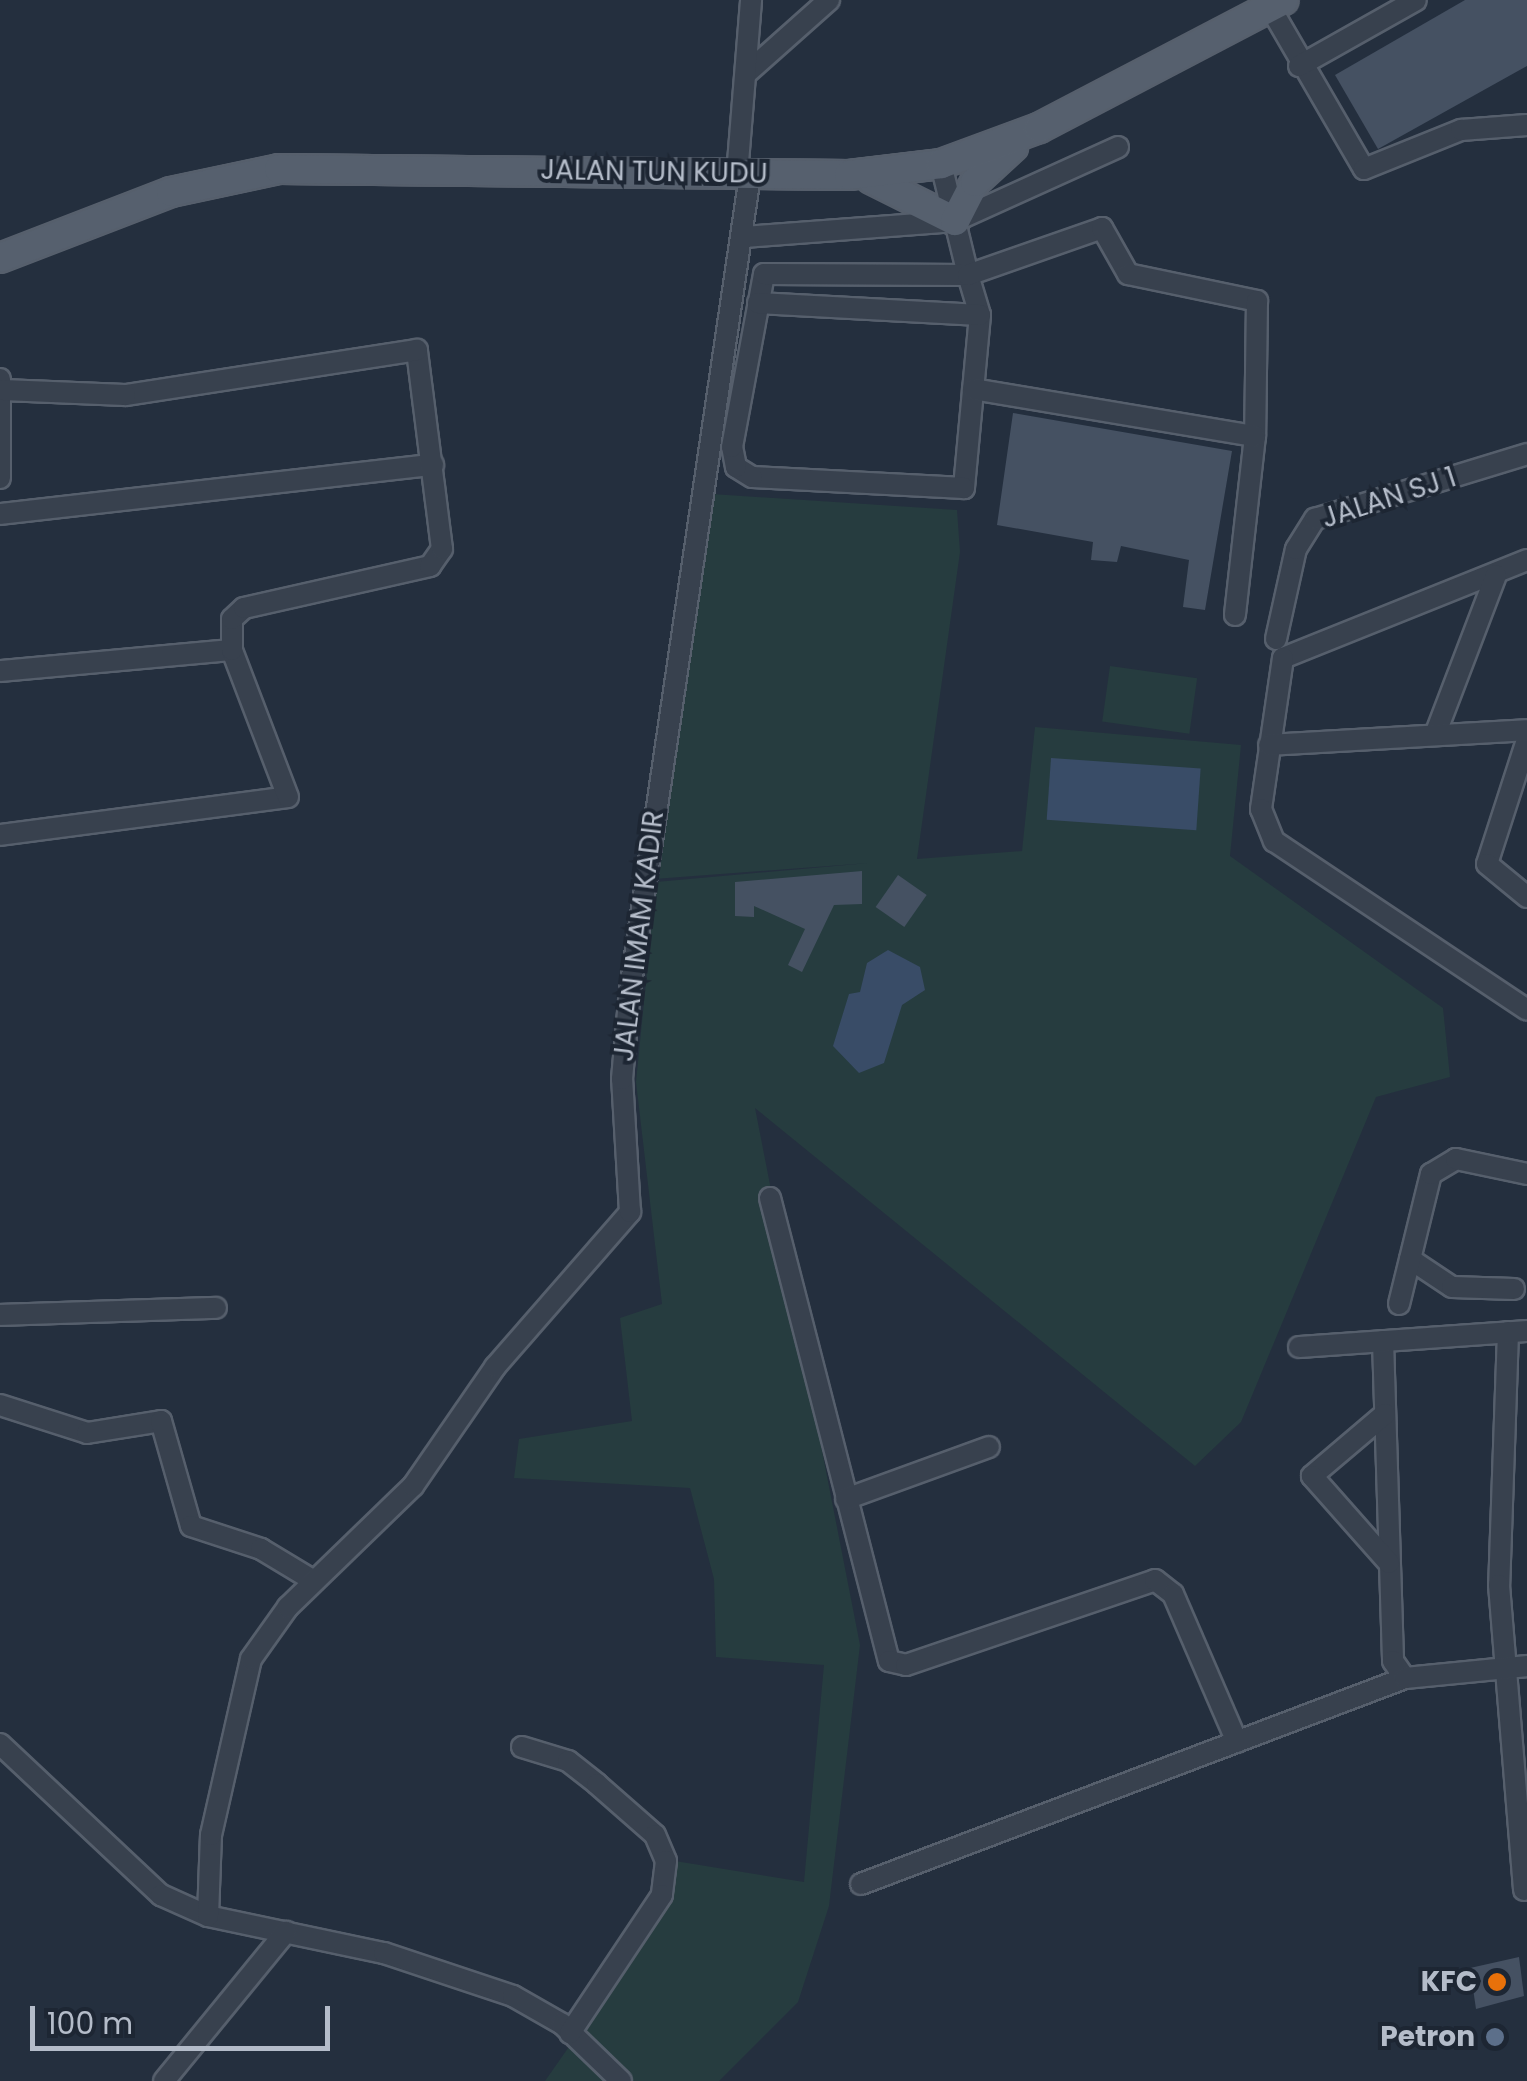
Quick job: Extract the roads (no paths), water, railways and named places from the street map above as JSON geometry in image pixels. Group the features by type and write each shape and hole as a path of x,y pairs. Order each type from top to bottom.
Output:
{"main road":[{"name":"JALAN TUN KUDU","path":"0,258 171,192 279,168 849,175 941,164 1039,128 1277,3"},
{"path":"849,175 903,188 956,221 976,182 1039,128"}],"street":[{"name":"JALAN IMAM KADIR","path":"208,1916 211,1835 238,1688 268,1634 314,1581 413,1486 495,1367 630,1212 622,1080 630,990 694,514 744,237 751,0"},
{"path":"746,73 829,0"},
{"path":"1300,66 1416,0"},
{"path":"1277,3 1300,66 1364,169 1461,130 1527,125"},
{"path":"744,237 956,221 1118,147"},
{"path":"941,164 968,276 980,314 964,488 752,477 736,466 732,447 764,274 968,276 1102,228 1128,274 1258,301 1255,436 1234,615"},
{"path":"758,304 980,314"},
{"path":"0,478 1,383 125,395 417,350 433,464 440,558 244,608 232,619 232,650 291,788 267,806 0,835"},
{"path":"973,390 1255,436"},
{"name":"JALAN SJ 1","path":"1276,639 1296,549 1315,519 1527,454"},
{"path":"0,514 433,464"},
{"path":"1527,560 1283,658 1261,809 1274,841 1527,1010"},
{"path":"1436,735 1496,575"},
{"path":"0,670 232,650"},
{"path":"1269,745 1527,730"},
{"path":"1527,740 1487,855 1490,873 1527,897"},
{"path":"1399,1304 1431,1174 1456,1159 1527,1174"},
{"path":"770,1198 891,1662 906,1665 1155,1580 1173,1594 1237,1742"},
{"path":"1410,1259 1452,1287 1514,1289"},
{"path":"0,1315 216,1308"},
{"path":"1298,1347 1517,1332 1499,1584 1516,1667 1524,1890"},
{"path":"1383,1341 1393,1661 1405,1678"},
{"path":"0,1405 87,1433 161,1421 191,1526 261,1548 314,1581"},
{"path":"1385,1414 1312,1476 1389,1563"},
{"path":"846,1499 988,1447"},
{"path":"861,1884 1405,1678 1516,1667"},
{"path":"0,1744 161,1894 208,1916 458,1975 570,2033 622,2081"},
{"path":"522,1747 568,1762 597,1784 654,1836 666,1861 662,1896 570,2033"},
{"path":"164,2081 286,1932"}],"water":[{"path":"1051,758 1201,768 1196,830 1047,820"},
{"path":"888,950 920,967 925,990 902,1005 884,1063 859,1073 833,1046 849,994 860,992 867,963"}],"place":[{"name":"KFC","path":"1497,1982"},
{"name":"Petron","path":"1495,2037"}]}
